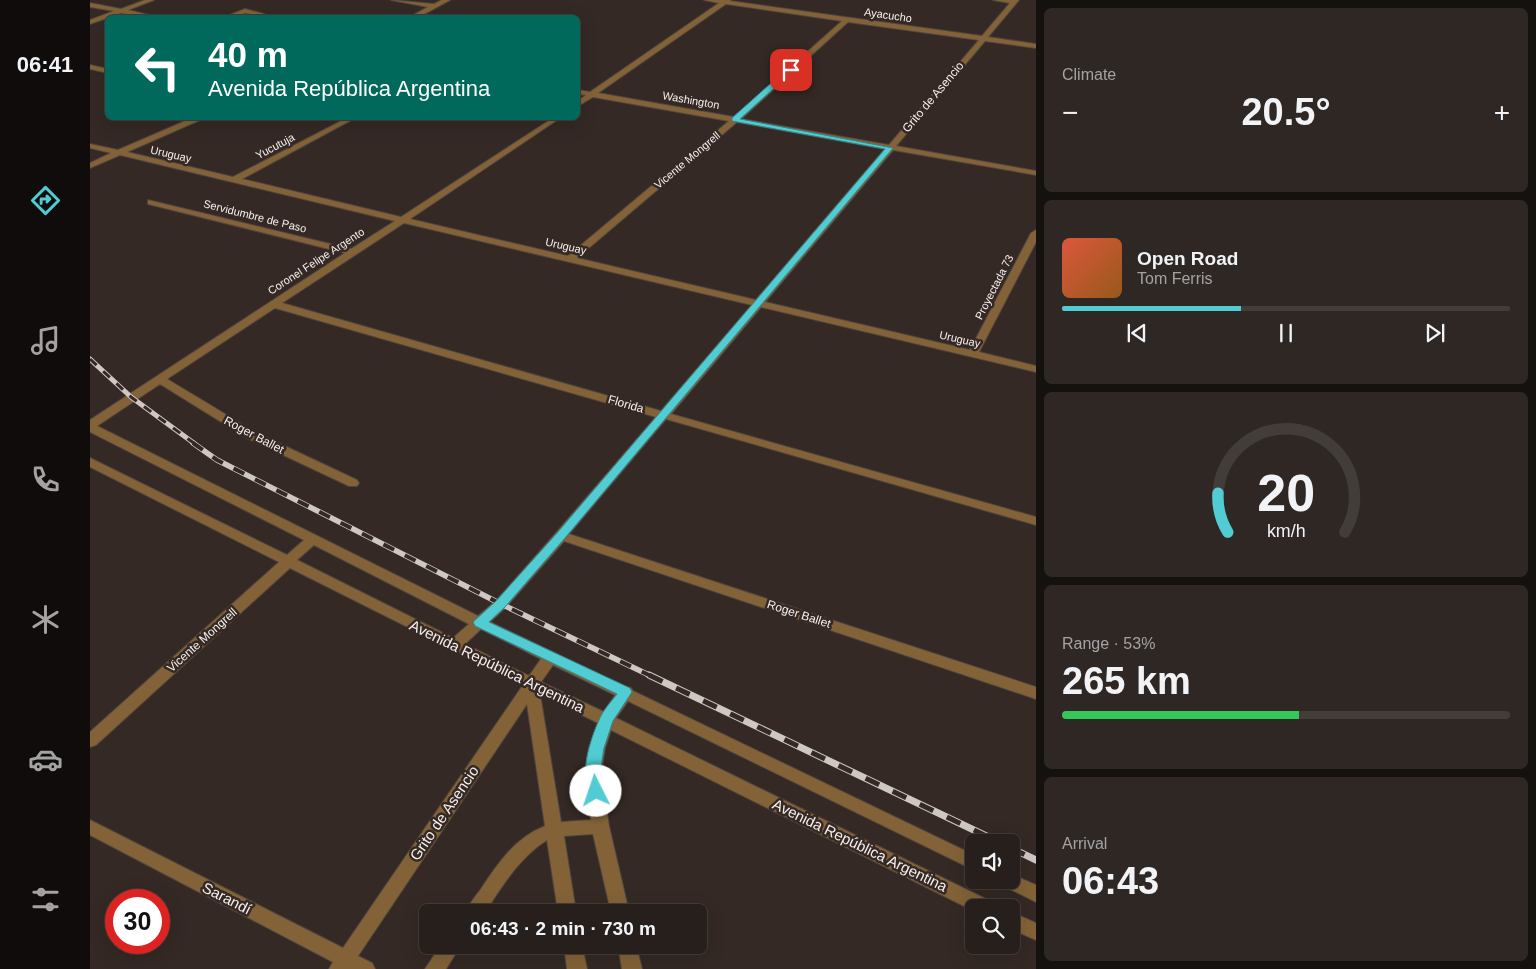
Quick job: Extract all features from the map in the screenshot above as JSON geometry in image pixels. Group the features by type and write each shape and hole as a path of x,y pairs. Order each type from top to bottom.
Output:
{"street":[{"path":"394,0 434,6"},
{"path":"417,15 447,0"},
{"name":"Ayacucho","path":"708,0 726,1 846,20 1036,46"},
{"path":"996,0 1015,1"},
{"path":"580,103 726,1"},
{"name":"Grito de Asencio","path":"454,645 501,604 561,536 1015,1"},
{"path":"108,15 153,2"},
{"path":"122,15 153,2"},
{"path":"90,5 144,15"},
{"path":"234,15 245,11 260,14 258,15"},
{"path":"90,22 105,16"},
{"name":"Vicente Mongrell","path":"570,259 735,120 846,20"},
{"path":"90,26 105,21"},
{"path":"90,67 105,70"},
{"name":"Washington","path":"580,92 1036,174"},
{"path":"90,166 192,120"},
{"name":"Yucutuja","path":"234,180 348,120"},
{"name":"Coronel Felipe Argento","path":"90,426 554,120"},
{"name":"Uruguay","path":"90,146 1036,368"},
{"name":"Servidumbre de Paso","path":"151,202 352,252"},
{"name":"Proyectada 73","path":"973,354 1036,233"},
{"name":"Florida","path":"273,304 1036,521"},
{"name":"Roger Ballet","path":"159,379 251,436 352,483"},
{"path":"90,426 550,657 626,692 965,859"},
{"name":"Avenida República Argentina","path":"90,462 454,645 968,899"},
{"name":"Roger Ballet","path":"561,536 1036,693"},
{"name":"Vicente Mongrell","path":"90,741 313,539"},
{"name":"Grito de Asencio","path":"343,964 550,657"},
{"path":"531,683 567,904"},
{"path":"618,904 600,826 593,773 596,748 606,719 626,692"},
{"path":"481,904 515,857 528,844 554,830 600,826"},
{"name":"Sarandí","path":"90,827 343,964 365,969"},
{"path":"1020,886 1036,894"},
{"path":"1020,924 1036,932"},
{"path":"435,969 446,954"},
{"path":"574,954 577,969"},
{"path":"629,954 632,969"}],"railway":[{"path":"90,359 131,397 195,444"},
{"path":"193,443 217,460 501,604 651,676"},
{"path":"649,675 982,834"},
{"path":"1020,852 1036,860"}],"route":[{"path":"596,791 593,773 596,748 606,719 626,692 480,622 501,604 561,536 890,148 735,120 791,70"}]}
